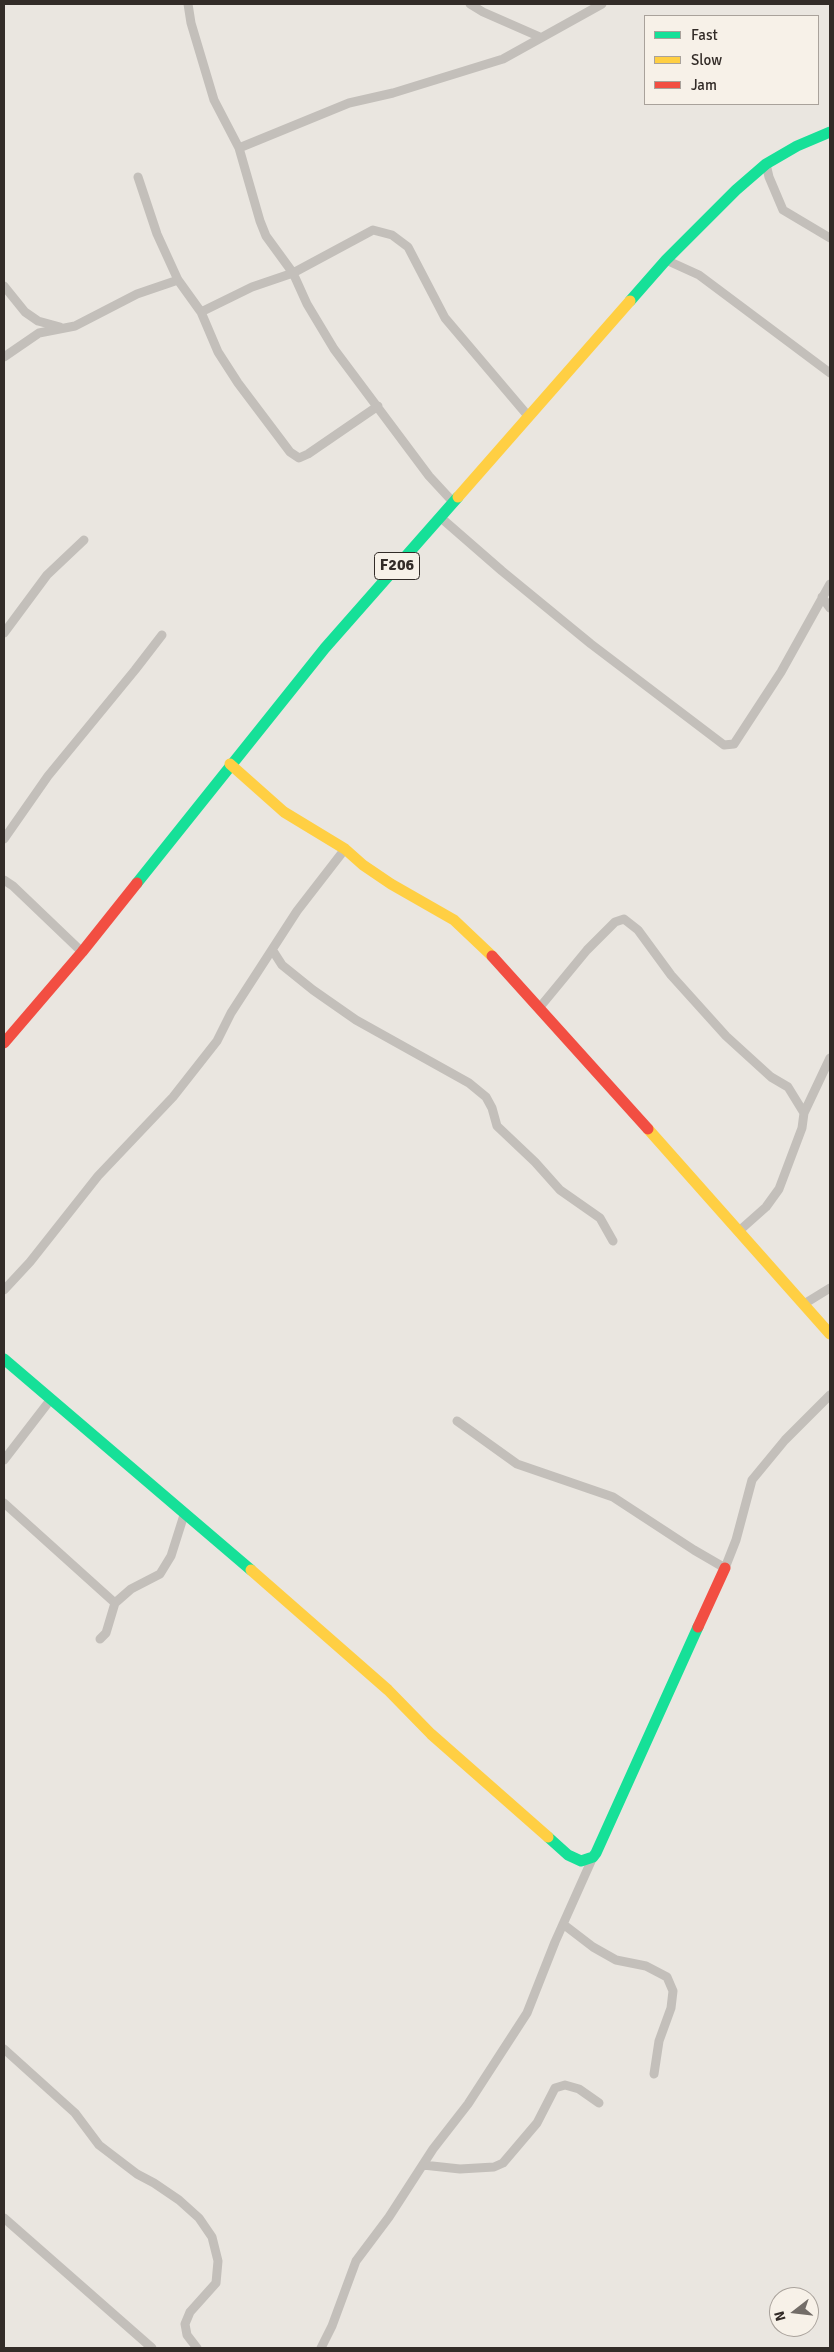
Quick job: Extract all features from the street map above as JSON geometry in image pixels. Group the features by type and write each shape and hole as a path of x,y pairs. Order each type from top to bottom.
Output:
{"street":[{"path":"188,4 191,23 214,100 240,148 260,221 266,236 293,273 307,304 334,349 429,476 452,502"},
{"path":"470,4 483,12 540,37"},
{"path":"240,148 349,103 393,93 503,59 602,4"},
{"name":"F206","path":"4,1043 82,952 230,764 325,648 666,260 736,190 766,164 797,146 830,132"},
{"path":"766,164 769,177 783,210 830,238"},
{"path":"138,177 154,226 178,280 201,312 218,352 238,384 290,452 299,458 308,454 378,406"},
{"path":"201,312 252,287 293,273 373,230 392,235 408,247 445,318 529,417"},
{"path":"666,260 698,274 830,373"},
{"path":"4,357 39,333 76,326 137,294 178,280"},
{"path":"4,286 25,312 38,321 56,327 76,326"},
{"path":"440,517 591,644 724,745 734,744 781,672 830,584"},
{"path":"4,633 47,575 84,540"},
{"path":"822,597 830,608"},
{"path":"4,839 48,776 124,685 162,635"},
{"path":"230,764 284,812 345,849 363,865 391,884 454,920 478,942 540,1007 830,1334"},
{"path":"4,1290 30,1262 98,1176 173,1097 217,1041 232,1013 298,911 345,849"},
{"path":"4,880 13,886 82,952"},
{"path":"540,1007 587,950 615,922 624,919 638,930 671,975 726,1036 771,1077 788,1087 804,1113"},
{"path":"273,951 282,965 313,990 356,1020 469,1083 486,1097 492,1108 497,1126 535,1162 560,1190 600,1218 613,1241"},
{"path":"739,1231 766,1206 779,1189 802,1128 804,1113 830,1058"},
{"path":"804,1304 830,1288"},
{"path":"4,1359 184,1515 284,1597 388,1690 431,1734 568,1855 581,1861 593,1857"},
{"path":"320,2348 332,2326 356,2261 390,2217 423,2165 468,2104 527,2013 563,1924 725,1568 736,1540 752,1480 785,1440 830,1395"},
{"path":"4,1460 50,1398"},
{"path":"457,1421 517,1464 613,1497 725,1568"},
{"path":"4,1504 115,1603"},
{"path":"100,1639 106,1633 115,1603 131,1589 160,1574 171,1556 184,1515"},
{"path":"563,1924 593,1947 616,1960 646,1966 667,1977 673,1991 671,2008 659,2041 654,2074"},
{"path":"4,2049 75,2113 99,2145 138,2174 179,2200 199,2218 212,2237 218,2261 216,2283 190,2312 185,2324 187,2335 196,2348"},
{"path":"423,2165 460,2169 494,2168 503,2163 537,2122 555,2088 565,2085 578,2089 599,2103"},
{"path":"4,2218 152,2348"}],"traffic: fast":[{"path":"630,301 666,260 736,190 766,164 797,146 830,132"},
{"path":"137,883 325,648 458,497"},
{"path":"4,1359 251,1570"},
{"path":"548,1837 568,1855 581,1861 593,1857 596,1853 698,1627"}],"traffic: slow":[{"path":"458,497 630,301"},
{"path":"230,764 284,812 345,849 363,865 391,884 454,920 492,956"},
{"path":"648,1129 830,1334"},
{"path":"251,1570 388,1690 431,1734 548,1837"}],"traffic: jam":[{"path":"4,1043 82,952 137,883"},
{"path":"492,956 648,1129"},
{"path":"698,1627 725,1568"}]}
